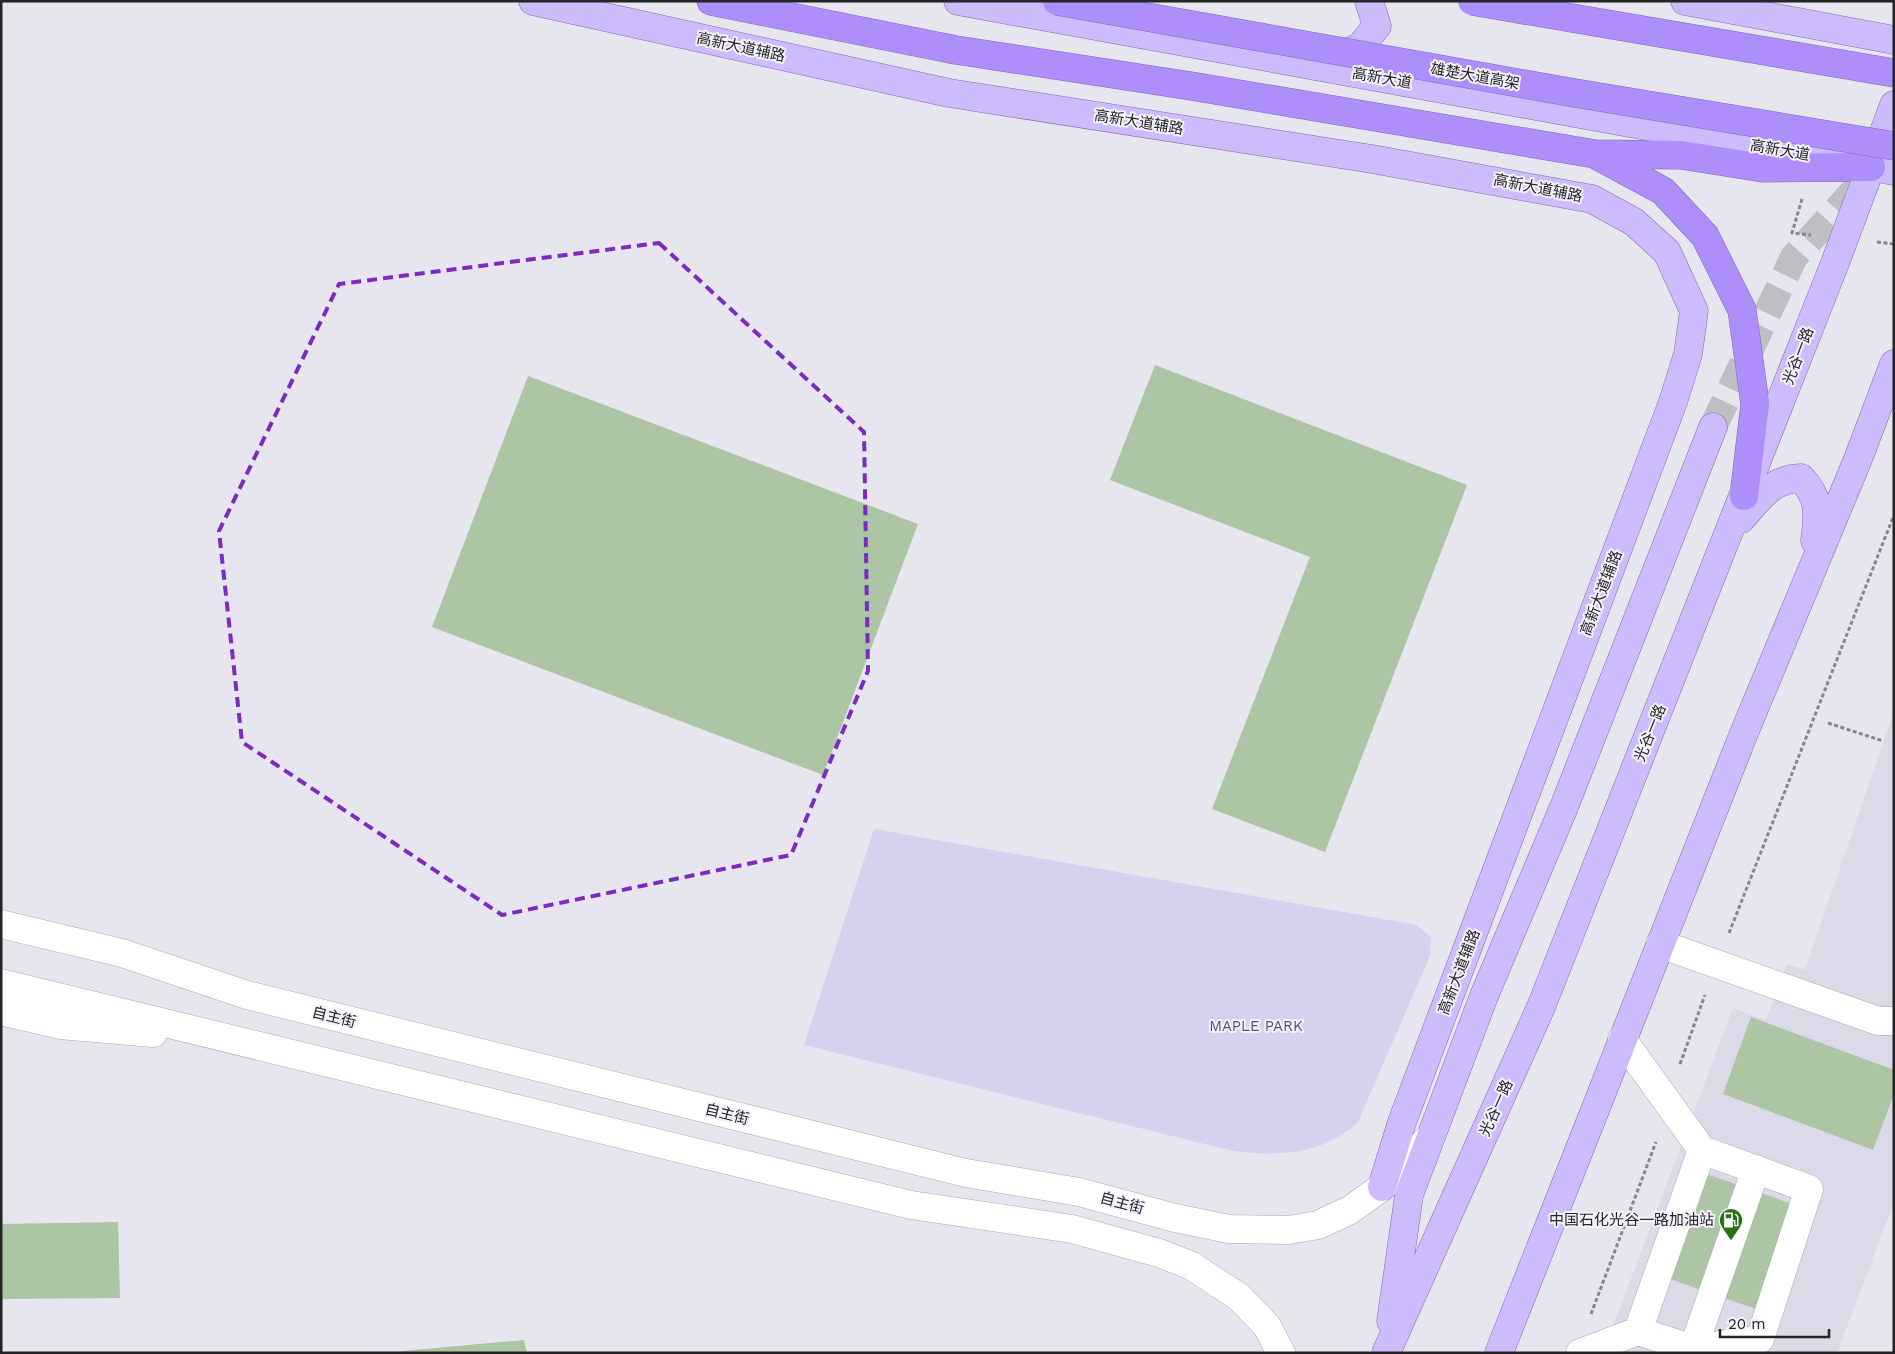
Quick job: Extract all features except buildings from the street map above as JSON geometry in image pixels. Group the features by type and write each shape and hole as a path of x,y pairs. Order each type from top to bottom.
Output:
{"highway":[{"path":"711,1 956,50 1191,86 1595,154 1681,155 1764,168 1882,169"},
{"name":"雄楚大道高架","path":"1057,1 1569,92 1894,146"},
{"path":"1472,1 1894,73"},
{"path":"1595,154 1664,191 1682,210 1705,236 1742,310 1755,404 1744,496"}],"main road":[{"name":"高新大道辅路","path":"533,1 949,93 1362,157 1565,193 1592,199 1634,222 1667,252 1694,311 1688,354 1674,402 1402,1122 1382,1187"},
{"name":"高新大道","path":"958,1 1882,169"},
{"path":"1315,66 1360,47 1377,26 1369,1"},
{"path":"1685,1 1894,40"},
{"name":"光谷一路","path":"1386,1352 1541,1007 1729,532 1882,169 1894,105"},
{"path":"1499,1353 1622,1039 1858,458 1894,364"},
{"path":"1858,458 1894,422"},
{"path":"1386,1352 1409,1195 1484,996 1564,807 1713,427"},
{"path":"1729,532 1768,489 1785,478 1801,478 1810,488 1818,508 1813,565"}],"street":[{"name":"自主街","path":"1,924 122,954 247,995 448,1045 966,1173 1079,1192 1175,1218 1229,1229 1289,1230 1318,1225 1350,1210 1382,1187 1431,1136"},
{"path":"1660,944 1888,1024"},
{"path":"1,983 911,1205 1072,1229 1159,1253 1192,1266 1238,1297 1267,1326 1281,1353"},
{"path":"1,1011 60,1025 240,1040"},
{"path":"1580,1353 1638,1330 1693,1349 1760,1339 1809,1189 1702,1150 1622,1039"},
{"path":"1638,1330 1702,1150"},
{"path":"1693,1349 1756,1169"}],"path":[{"path":"1732,925 1894,515"},
{"path":"1828,723 1883,741"},
{"path":"1685,1050 1698,1013"},
{"path":"1596,1303 1656,1143"}],"highlighted area":[{"path":"659,243 864,432 868,671 791,855 502,915 242,742 219,531 339,284"}],"shaded area":[{"path":"1894,711 1894,1202 1837,1353 1603,1353 1733,1008 1766,1020 1787,964 1805,970"}],"green space":[{"name":"MAPLE PARK","path":"874,829 1417,925 1431,938 1430,956 1358,1122 1329,1142 1313,1148 1280,1153 1229,1150 804,1045"}],"tunnel":[{"path":"1713,427 1794,257 1855,190 1871,178"}],"place":[{"name":"中国石化光谷一路加油站","path":"1731,1241"}]}
